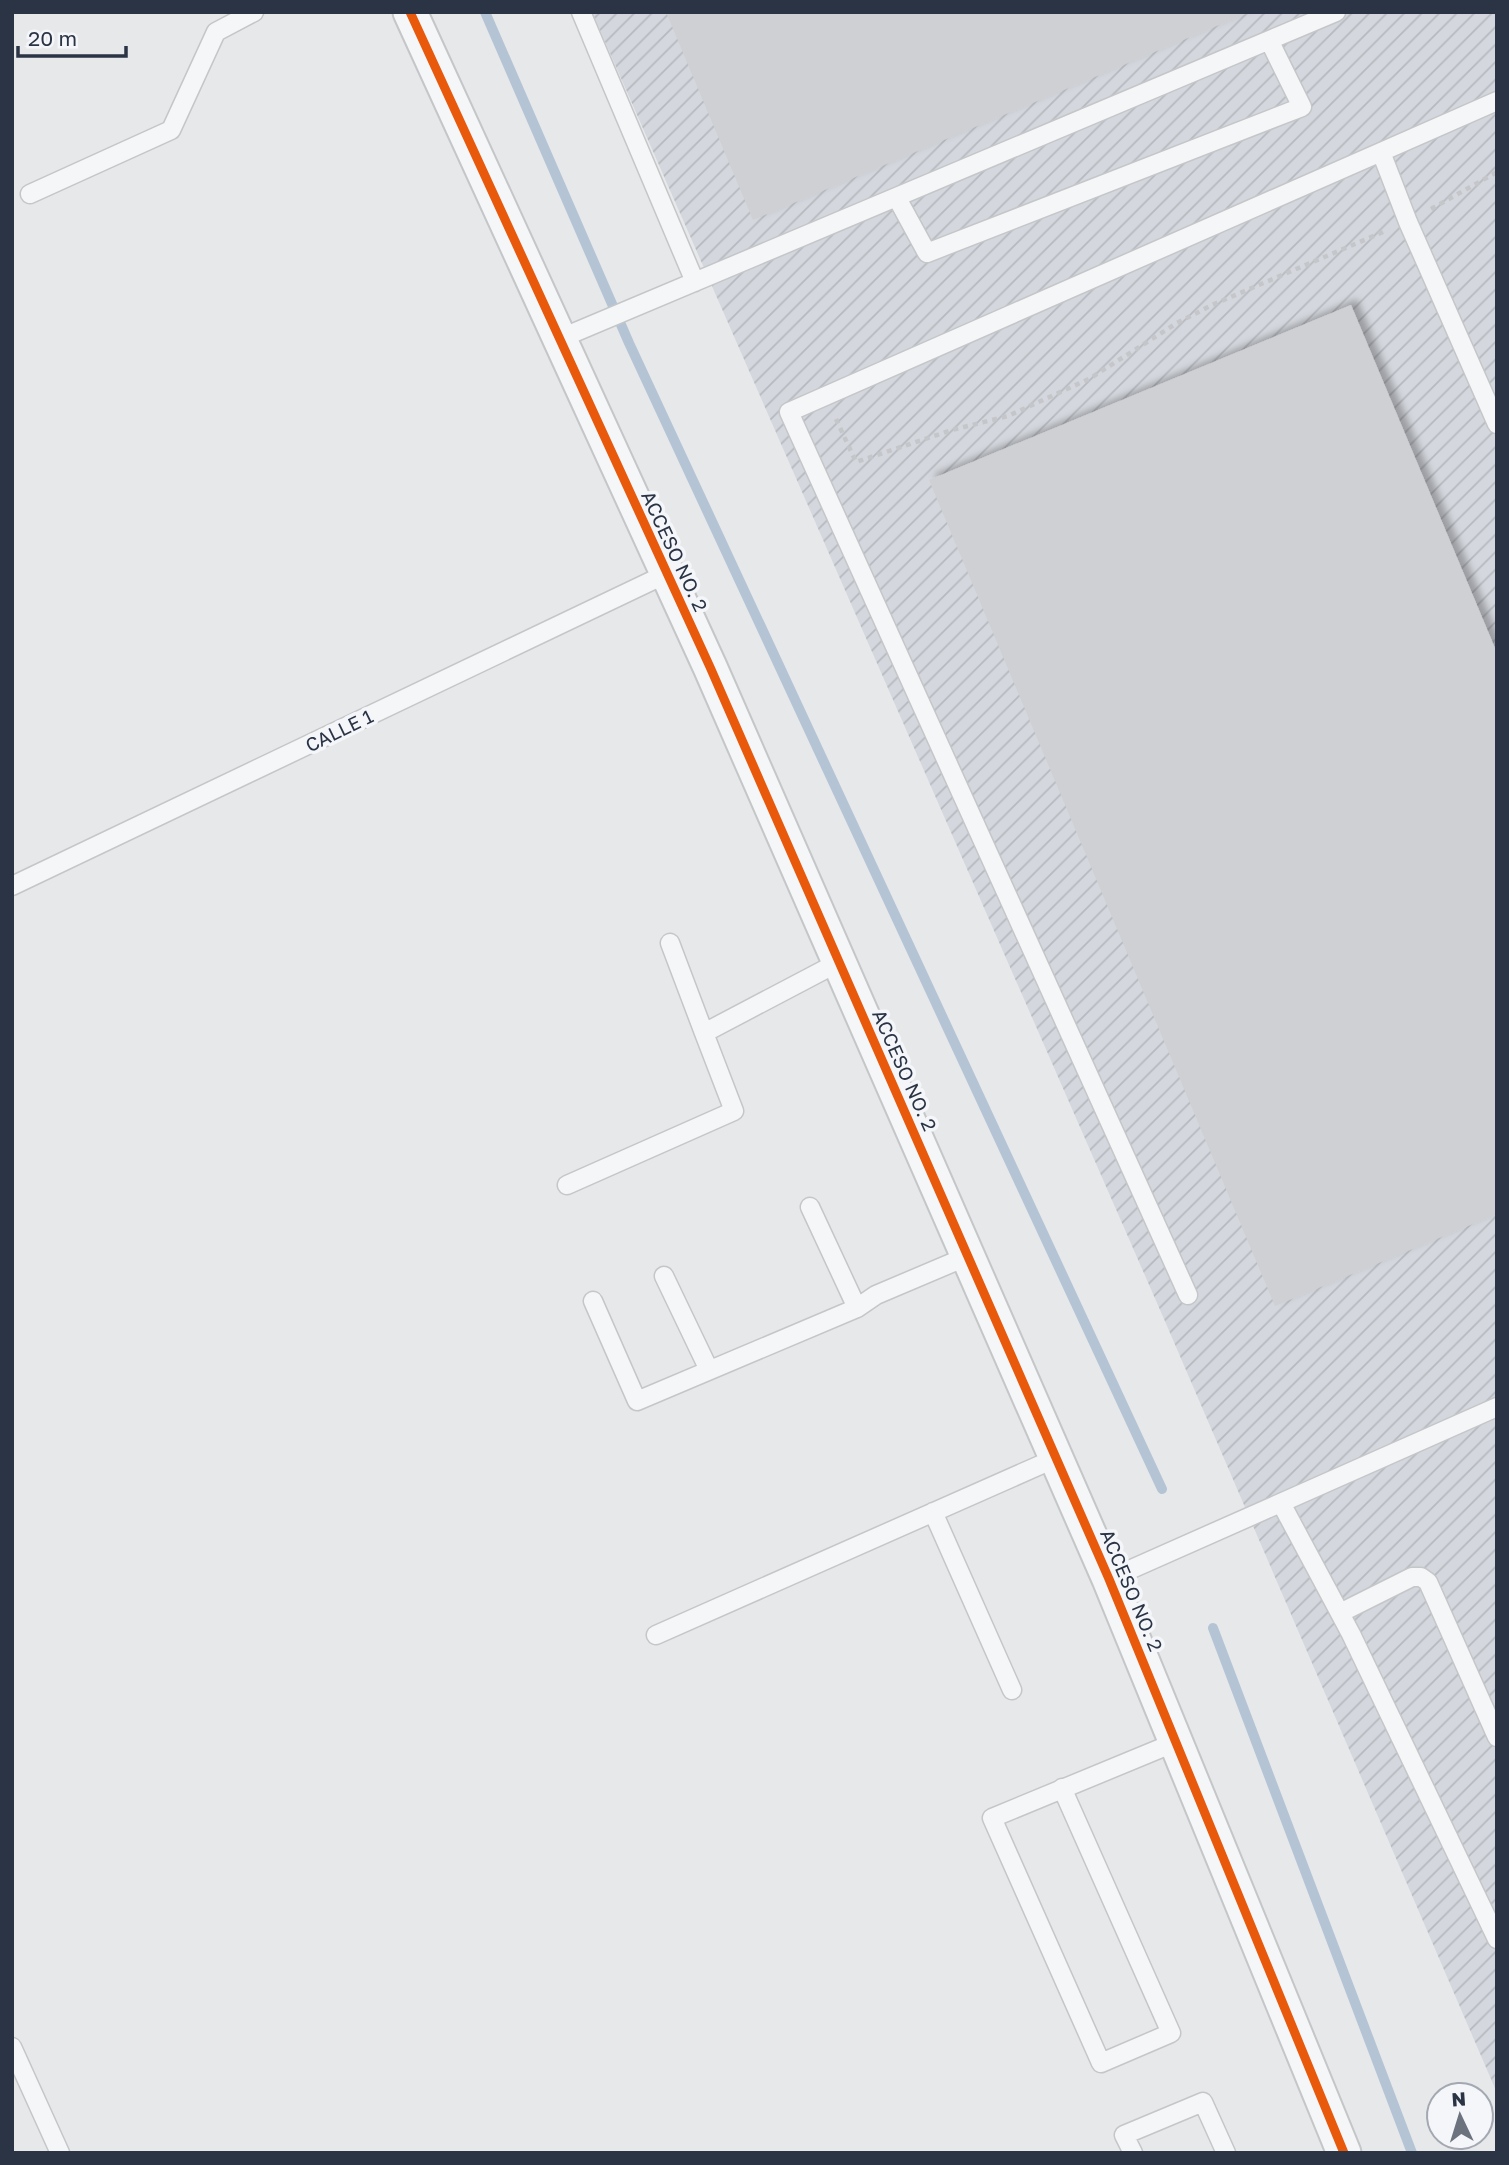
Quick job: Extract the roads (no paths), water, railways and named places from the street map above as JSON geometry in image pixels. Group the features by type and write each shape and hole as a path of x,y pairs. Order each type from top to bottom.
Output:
{"street":[{"name":"ACCESO NO. 2","path":"410,12 710,667 1109,1579 1344,2153"}],"lane":[{"path":"30,194 171,130 216,32 254,12"},
{"path":"581,12 695,282"},
{"path":"559,339 1336,12"},
{"path":"897,198 927,253 1302,107 1270,42"},
{"path":"1188,1295 789,412 1497,101"},
{"path":"1381,152 1408,222 1497,424"},
{"name":"CALLE 1","path":"12,886 666,574"},
{"path":"567,1185 734,1111 670,943"},
{"path":"704,1033 839,962"},
{"path":"810,1207 857,1308"},
{"path":"593,1301 636,1401 857,1308 876,1295 968,1256"},
{"path":"664,1276 709,1370"},
{"path":"1109,1579 1497,1407"},
{"path":"656,1635 1056,1458"},
{"path":"1280,1503 1340,1613 1497,1939"},
{"path":"933,1512 1012,1689"},
{"path":"1340,1613 1412,1577 1421,1577 1427,1582 1497,1737"},
{"path":"1062,1788 1171,2033 1101,2063 992,1818 1062,1788 1176,1742"},
{"path":"12,2047 60,2153"},
{"path":"1133,2153 1124,2135 1203,2102 1226,2153"}],"waterway":[{"path":"485,12 629,343 1162,1489"},
{"path":"1213,1628 1412,2153"}]}
